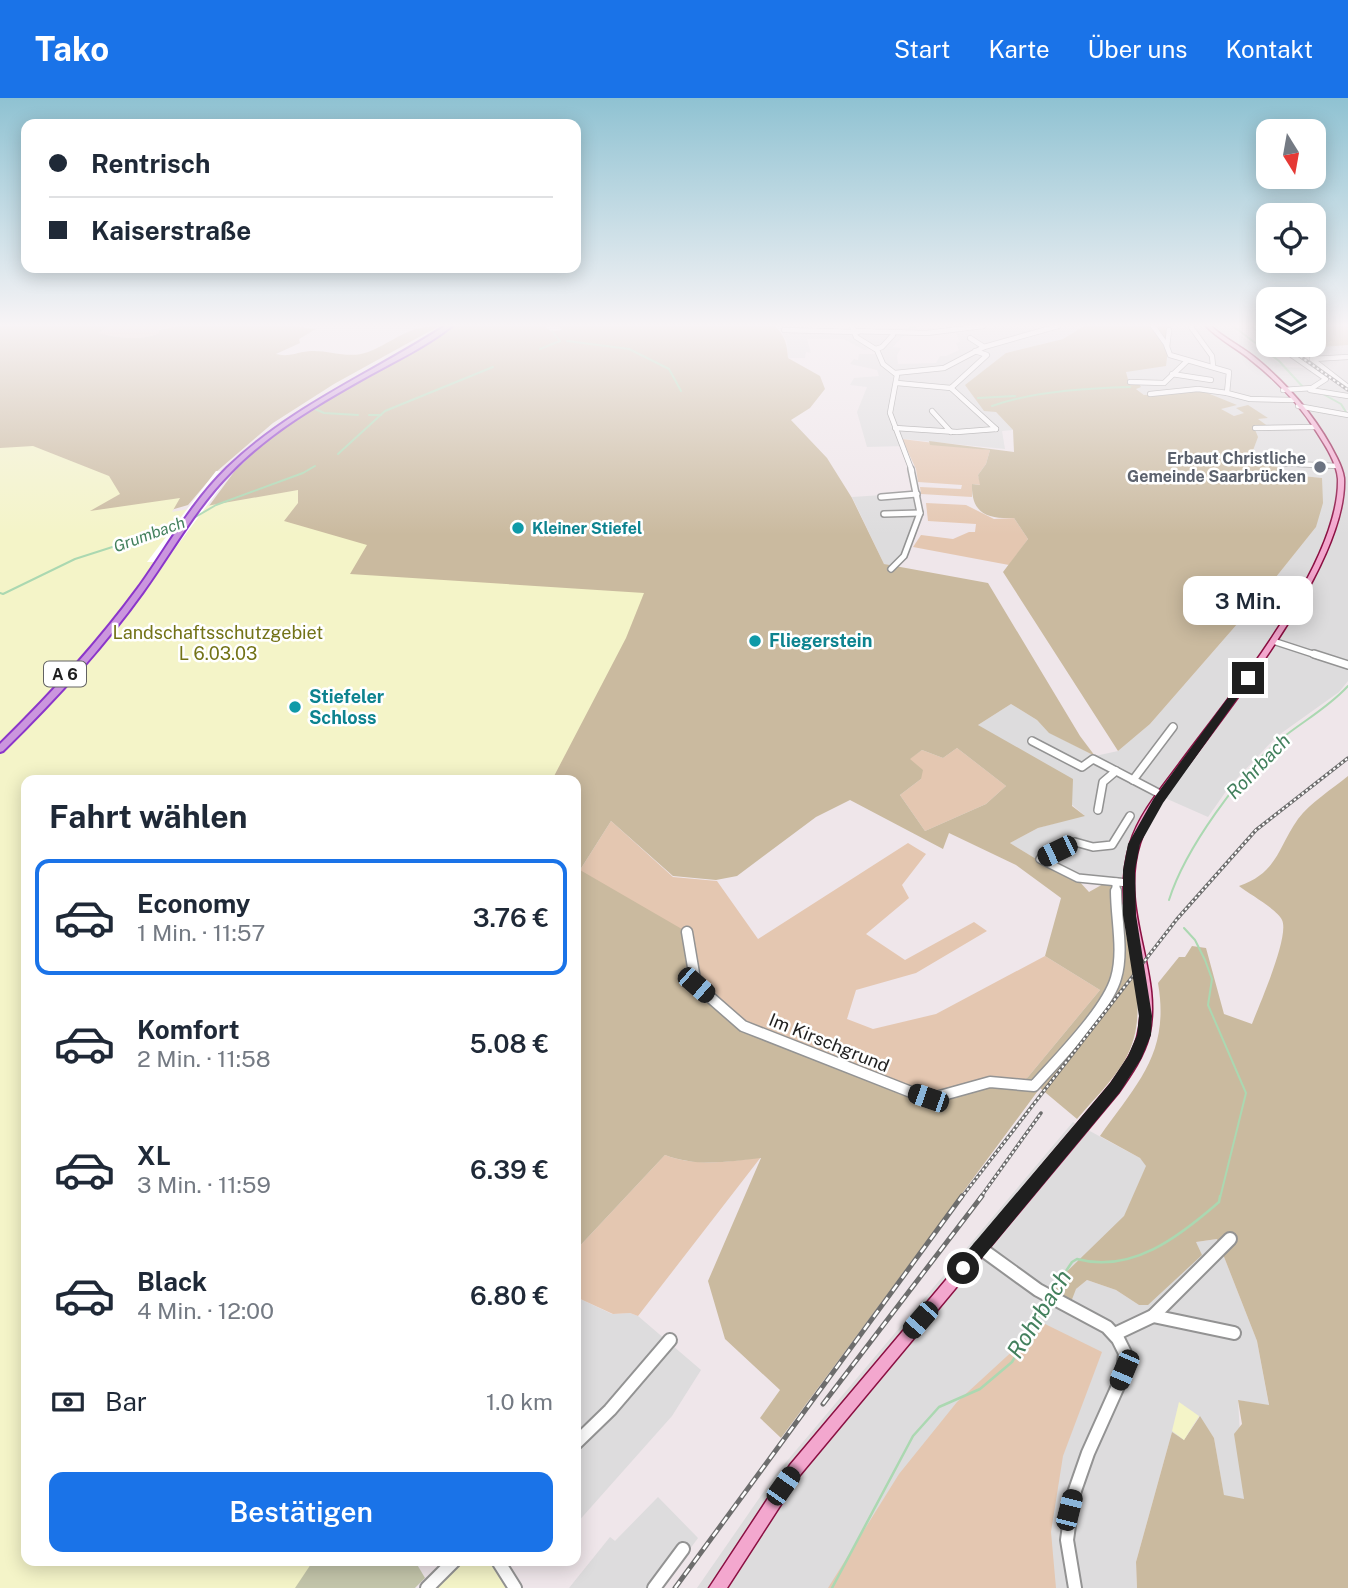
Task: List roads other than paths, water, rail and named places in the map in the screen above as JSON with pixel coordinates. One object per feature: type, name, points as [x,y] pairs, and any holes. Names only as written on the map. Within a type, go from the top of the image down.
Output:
[{"type":"highway","name":"A 6","points":[[0,750],[77,670],[224,472],[259,437],[319,396]]},
{"type":"highway","name":"A 6","points":[[224,472],[265,437],[328,396]]},
{"type":"highway","name":"A 6","points":[[0,740],[76,660],[157,562]]},
{"type":"main road","points":[[717,1588],[794,1470],[1128,1070],[1144,1035],[1145,1002],[1130,920],[1128,883],[1136,839],[1162,795],[1307,590],[1339,516],[1341,481],[1338,466],[1315,426],[1288,396]]},
{"type":"street","points":[[891,569],[904,556],[920,513],[911,468],[890,413],[893,396]]},
{"type":"street","points":[[895,428],[951,432],[996,429],[974,407],[961,402],[956,396]]},
{"type":"street","points":[[1237,396],[1295,403],[1348,415]]},
{"type":"street","points":[[932,411],[951,432]]},
{"type":"street","points":[[1255,428],[1315,426]]},
{"type":"street","points":[[1298,453],[1306,463]]},
{"type":"street","points":[[1273,463],[1338,466]]},
{"type":"street","points":[[881,496],[918,494]]},
{"type":"street","points":[[884,514],[920,513]]},
{"type":"street","points":[[1273,641],[1348,665]]},
{"type":"street","points":[[1133,780],[1173,727]]},
{"type":"street","points":[[1032,741],[1082,767],[1093,759],[1162,795]]},
{"type":"street","points":[[1098,810],[1103,782],[1116,771]]},
{"type":"street","points":[[1128,883],[1078,878],[1040,859],[1075,842],[1093,847],[1112,845],[1130,816]]},
{"type":"street","name":"Im Kirschgrund","points":[[687,932],[696,985],[743,1026],[911,1092],[939,1099],[989,1082],[1034,1086],[1069,1044],[1116,981],[1116,882]]},
{"type":"street","points":[[1115,1334],[1153,1316],[1230,1239]]},
{"type":"street","points":[[980,1248],[1038,1290],[1115,1334],[1123,1348],[1125,1364],[1083,1466],[1069,1510],[1067,1546],[1075,1588]]},
{"type":"street","points":[[1153,1316],[1234,1333]]},
{"type":"street","points":[[581,1438],[627,1391],[670,1340]]},
{"type":"street","points":[[654,1588],[684,1549]]},
{"type":"street","points":[[427,1588],[449,1566]]},
{"type":"street","points":[[501,1566],[515,1588]]},
{"type":"waterway","name":"Grumbach","points":[[381,415],[423,396]]},
{"type":"waterway","points":[[978,398],[1015,396]]},
{"type":"waterway","points":[[992,406],[1034,396]]},
{"type":"waterway","name":"Rohrbach","points":[[1326,396],[1341,404],[1346,412]]},
{"type":"waterway","points":[[313,408],[324,413],[358,415]]},
{"type":"waterway","name":"Grumbach","points":[[369,415],[381,415]]},
{"type":"waterway","name":"Grumbach","points":[[338,454],[381,415]]},
{"type":"waterway","name":"Grumbach","points":[[192,519],[216,505],[303,473],[315,466]]},
{"type":"waterway","name":"Grumbach","points":[[0,593],[3,594],[75,559],[181,525]]},
{"type":"waterway","name":"Rohrbach","points":[[1169,900],[1187,858],[1248,771],[1281,739],[1324,708],[1348,686]]},
{"type":"waterway","name":"Rohrbach","points":[[1184,928],[1195,940],[1205,960],[1212,979],[1208,1005],[1246,1093],[1220,1198]]},
{"type":"waterway","name":"Rohrbach","points":[[1052,1292],[1072,1262],[1077,1259],[1097,1262],[1136,1257],[1188,1227],[1219,1202],[1220,1196]]},
{"type":"waterway","name":"Rohrbach","points":[[832,1588],[913,1436],[939,1407],[980,1389],[1012,1362],[1048,1300]]},
{"type":"railway","points":[[961,1198],[1177,919],[1256,830],[1348,758]]},
{"type":"railway","points":[[980,1198],[1041,1113]]},
{"type":"railway","points":[[675,1588],[962,1196]]},
{"type":"railway","points":[[823,1404],[982,1196]]},
{"type":"place","name":"Erbaut Christliche Gemeinde Saarbrücken","points":[[1320,467]]},
{"type":"place","name":"Kleiner Stiefel","points":[[518,528]]},
{"type":"place","name":"Fliegerstein","points":[[755,641]]},
{"type":"place","name":"Stiefeler Schloss","points":[[295,707]]},
{"type":"park label","name":"Landschaftsschutzgebiet L 6.03.03","points":[[218,643]]}]
